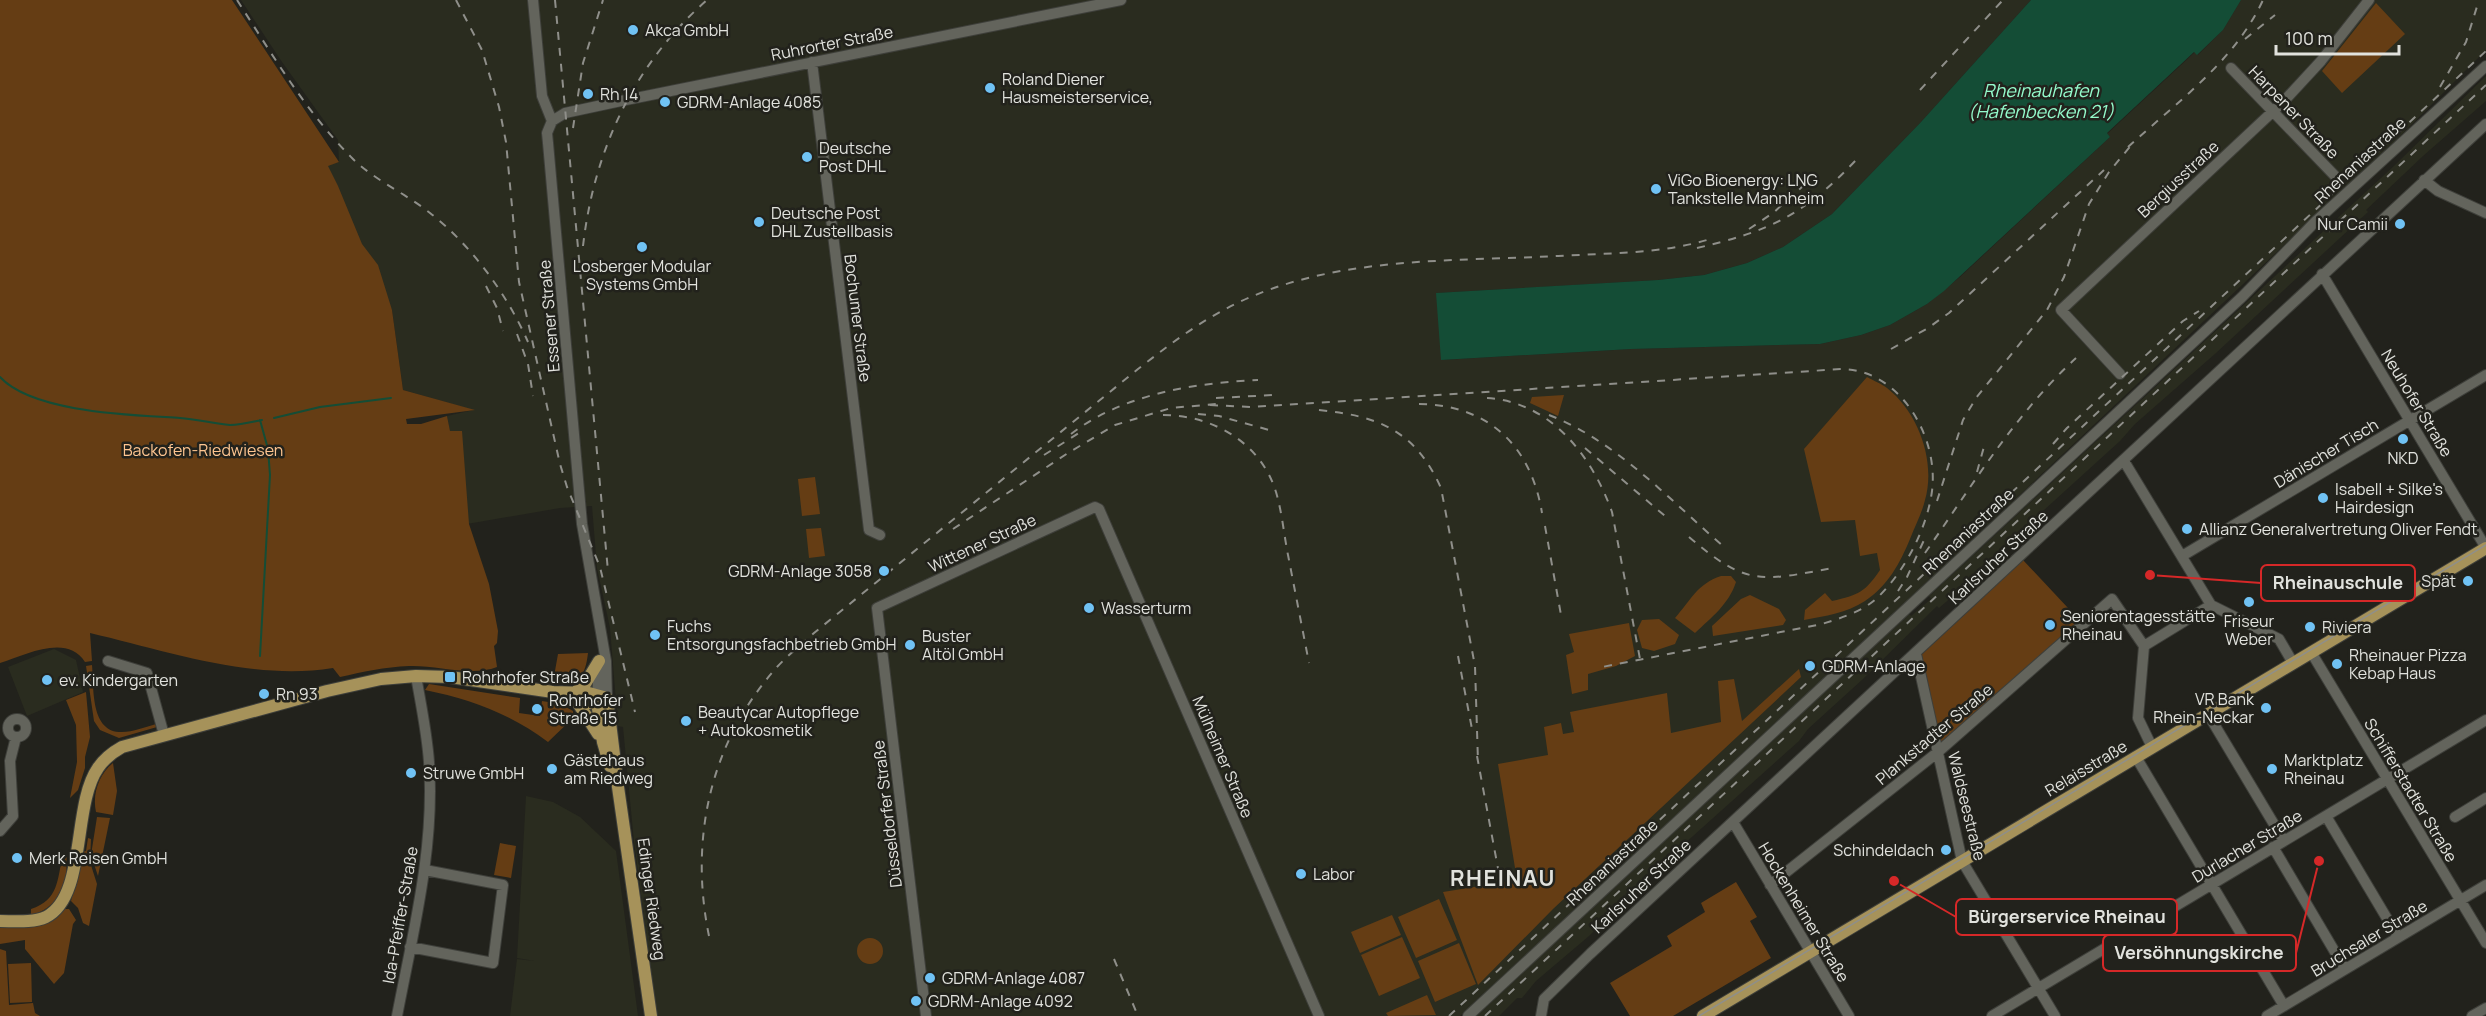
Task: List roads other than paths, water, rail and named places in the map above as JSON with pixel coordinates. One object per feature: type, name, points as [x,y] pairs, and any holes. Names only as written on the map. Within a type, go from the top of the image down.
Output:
[{"type":"main road","name":"Relaisstraße","points":[[1703,1016],[1717,1012],[1810,952],[2208,714],[2242,700],[2293,663],[2486,548]]},
{"type":"main road","points":[[576,696],[599,661]]},
{"type":"main road","points":[[0,921],[28,921],[45,918],[56,910],[70,886],[83,812],[97,768],[113,752],[122,747],[355,684],[416,676],[450,677],[600,698]]},
{"type":"main road","points":[[576,696],[603,742]]},
{"type":"main road","name":"Edinger Riedweg","points":[[600,698],[603,742],[618,787]]},
{"type":"main road","name":"Edinger Riedweg","points":[[600,698],[618,787],[651,1016]]},
{"type":"street","name":"Essener Straße","points":[[533,0],[542,96],[552,121],[547,133],[582,524],[606,661],[600,698]]},
{"type":"street","name":"Ruhrorter Straße","points":[[552,121],[570,112],[1121,0]]},
{"type":"street","name":"Bergiusstraße","points":[[2120,374],[2061,310],[2272,111],[2321,61],[2369,0]]},
{"type":"street","name":"Bochumer Straße","points":[[812,62],[868,530],[880,535]]},
{"type":"street","name":"Rhenaniastraße","points":[[1468,1016],[2234,305],[2347,193],[2486,66]]},
{"type":"street","name":"Harpener Straße","points":[[2231,68],[2336,177]]},
{"type":"street","name":"Karlsruher Straße","points":[[1541,1016],[1544,999],[2486,124]]},
{"type":"street","points":[[2424,180],[2438,191],[2486,213]]},
{"type":"street","name":"Neuhofer Straße","points":[[2322,274],[2486,548]]},
{"type":"street","name":"Dänischer Tisch","points":[[2182,556],[2486,375]]},
{"type":"street","points":[[2124,461],[2211,606],[2279,639],[2293,663]]},
{"type":"street","name":"Wittener Straße","points":[[877,608],[1091,508],[1099,509]]},
{"type":"street","name":"Mülheimer Straße","points":[[1099,509],[1318,1016]]},
{"type":"street","name":"Plankstadter Straße","points":[[1770,885],[1938,752],[2112,599],[2144,646]]},
{"type":"street","points":[[2152,747],[2138,718],[2144,646],[2211,606]]},
{"type":"street","name":"Düsseldorfer Straße","points":[[877,608],[926,1016]]},
{"type":"street","name":"Essener Straße","points":[[600,698],[601,631]]},
{"type":"street","name":"Schifferstadter Straße","points":[[2311,652],[2486,943]]},
{"type":"street","name":"Waldseestraße","points":[[1917,654],[1962,861],[2055,1016]]},
{"type":"street","points":[[108,661],[147,674],[164,735]]},
{"type":"street","name":"Ida-Pfeiffer-Straße","points":[[397,1016],[425,870],[430,808],[429,763],[416,676]]},
{"type":"street","points":[[2208,714],[2284,841]]},
{"type":"street","name":"Durlacher Straße","points":[[1992,1016],[2486,720]]},
{"type":"street","points":[[0,831],[13,816],[10,761],[16,736]]},
{"type":"street","points":[[2136,757],[2284,1006]]},
{"type":"street","points":[[2455,816],[2486,798]]},
{"type":"street","points":[[2326,816],[2398,937]]},
{"type":"street","name":"Hockenheimer Straße","points":[[1733,822],[1849,1016]]},
{"type":"street","points":[[2273,848],[2346,969]]},
{"type":"street","points":[[410,947],[494,963],[503,885],[425,870]]},
{"type":"street","name":"Bruchsaler Straße","points":[[2267,1016],[2486,885]]},
{"type":"street","points":[[2472,1016],[2486,1008]]},
{"type":"water","name":"Rheinauhafen (Hafenbecken 21)","points":[[2031,0],[2241,0],[2223,30],[2197,55],[2194,52],[2107,133],[2110,137],[1944,291],[1927,304],[1890,325],[1861,335],[1820,344],[1631,349],[1441,360],[1436,293],[1658,280],[1704,275],[1747,263],[1783,247],[1832,214],[1921,122]]},
{"type":"waterway","points":[[0,377],[15,389],[36,398],[85,410],[230,425],[262,420]]},
{"type":"waterway","points":[[274,418],[320,407],[391,398]]},
{"type":"waterway","points":[[260,420],[268,449],[270,475],[260,656]]},
{"type":"tram line","points":[[1699,1016],[2486,545]]},
{"type":"railway","points":[[237,0],[290,82],[335,140],[361,166],[420,206],[460,240],[499,289],[528,342]]},
{"type":"railway","points":[[456,0],[482,50],[499,107],[506,142],[519,282],[560,464],[567,487],[600,567],[635,712]]},
{"type":"railway","points":[[555,0],[608,571]]},
{"type":"railway","points":[[573,128],[583,63],[603,0]]},
{"type":"railway","points":[[583,246],[588,210],[597,176],[622,111],[658,52],[707,0]]},
{"type":"railway","points":[[1920,90],[2003,0]]},
{"type":"railway","points":[[2128,147],[2221,62],[2237,43],[2263,0]]},
{"type":"railway","points":[[2440,87],[2466,42],[2479,0]]},
{"type":"railway","points":[[2245,39],[2275,15]]},
{"type":"railway","points":[[1449,1016],[2486,51]]},
{"type":"railway","points":[[1485,1016],[2486,85]]},
{"type":"railway","points":[[1937,501],[1963,420],[1976,398],[2047,310],[2064,277],[2089,204],[2109,172],[2133,143]]},
{"type":"railway","points":[[1697,248],[1745,235],[1784,218],[1819,195],[1856,160]]},
{"type":"railway","points":[[1891,349],[1949,313],[2104,170]]},
{"type":"railway","points":[[1749,229],[1773,213],[1803,186]]},
{"type":"railway","points":[[709,936],[703,900],[702,864],[704,828],[710,793],[735,727],[754,696],[777,667],[814,633],[1178,339],[1220,312],[1259,293],[1300,280],[1342,271],[1428,261],[1633,252],[1689,245],[1707,240]]},
{"type":"railway","points":[[486,286],[497,308],[503,331]]},
{"type":"railway","points":[[2053,444],[2067,428],[2183,321],[2199,311]]},
{"type":"railway","points":[[517,334],[528,364],[533,396]]},
{"type":"railway","points":[[1925,553],[2014,427],[2033,403],[2076,358]]},
{"type":"railway","points":[[1210,405],[1252,407],[1842,369],[1863,372],[1882,381],[1898,394],[1922,429],[1933,470],[1932,491],[1925,520],[1913,550],[1896,576],[1876,599],[1857,611],[1822,624],[1597,668]]},
{"type":"railway","points":[[1071,434],[1091,420],[1113,409],[1160,393],[1209,384],[1258,380]]},
{"type":"railway","points":[[1216,398],[1273,395]]},
{"type":"railway","points":[[1487,398],[1510,402],[1531,410],[1549,421],[1581,452],[1593,471],[1612,512],[1640,659]]},
{"type":"railway","points":[[953,529],[1068,453],[1115,425],[1171,408],[1216,404]]},
{"type":"railway","points":[[1419,404],[1444,406],[1466,412],[1486,421],[1503,434],[1517,449],[1528,468],[1542,513]]},
{"type":"railway","points":[[1319,410],[1377,422],[1407,439],[1431,468],[1441,488],[1475,666],[1478,762]]},
{"type":"railway","points":[[1198,414],[1219,416],[1269,430]]},
{"type":"railway","points":[[1163,415],[1200,420],[1233,435],[1259,459],[1269,475],[1280,507],[1309,663]]},
{"type":"railway","points":[[1549,415],[1574,426],[1620,456],[1663,491],[1724,547]]},
{"type":"railway","points":[[1044,455],[1079,433]]},
{"type":"railway","points":[[1977,472],[1985,443]]},
{"type":"railway","points":[[1585,448],[1665,516]]},
{"type":"railway","points":[[1545,526],[1561,615]]},
{"type":"railway","points":[[1689,537],[1726,565],[1756,576],[1788,576],[1833,568]]},
{"type":"railway","points":[[1898,591],[1925,538]]},
{"type":"railway","points":[[1458,656],[1472,729]]},
{"type":"railway","points":[[1477,756],[1500,879]]},
{"type":"railway","points":[[1114,959],[1138,1016]]},
{"type":"place","name":"Akca GmbH","points":[[633,30]]},
{"type":"place","name":"Roland Diener Hausmeisterservice,","points":[[990,88]]},
{"type":"place","name":"Rh 14","points":[[588,94]]},
{"type":"place","name":"GDRM-Anlage 4085","points":[[665,102]]},
{"type":"place","name":"Deutsche Post DHL","points":[[807,157]]},
{"type":"place","name":"ViGo Bioenergy: LNG Tankstelle Mannheim","points":[[1656,189]]},
{"type":"place","name":"Deutsche Post DHL Zustellbasis","points":[[759,222]]},
{"type":"place","name":"Nur Camii","points":[[2400,224]]},
{"type":"place","name":"Losberger Modular Systems GmbH","points":[[642,247]]},
{"type":"place","name":"NKD","points":[[2403,439]]},
{"type":"place","name":"Isabell + Silke's Hairdesign","points":[[2323,498]]},
{"type":"place","name":"Allianz Generalvertretung Oliver Fendt","points":[[2187,529]]},
{"type":"place","name":"GDRM-Anlage 3058","points":[[884,571]]},
{"type":"place","name":"Rheinauschule","points":[[2150,575]]},
{"type":"place","name":"Spät","points":[[2468,581]]},
{"type":"place","name":"Friseur Weber","points":[[2249,602]]},
{"type":"place","name":"Wasserturm","points":[[1089,608]]},
{"type":"place","name":"Seniorentagesstätte Rheinau","points":[[2050,625]]},
{"type":"place","name":"Riviera","points":[[2310,627]]},
{"type":"place","name":"Fuchs Entsorgungsfachbetrieb GmbH","points":[[655,635]]},
{"type":"place","name":"Buster Altöl GmbH","points":[[910,645]]},
{"type":"place","name":"Rheinauer Pizza Kebap Haus","points":[[2337,664]]},
{"type":"place","name":"GDRM-Anlage","points":[[1810,666]]},
{"type":"place","name":"Rohrhofer Straße","points":[[450,677]]},
{"type":"place","name":"ev. Kindergarten","points":[[47,680]]},
{"type":"place","name":"Rn 93","points":[[264,694]]},
{"type":"place","name":"VR Bank Rhein-Neckar","points":[[2266,708]]},
{"type":"place","name":"Rohrhofer Straße 15","points":[[537,709]]},
{"type":"place","name":"Beautycar Autopflege + Autokosmetik","points":[[686,721]]},
{"type":"place","name":"Gästehaus am Riedweg","points":[[552,769]]},
{"type":"place","name":"Marktplatz Rheinau","points":[[2272,769]]},
{"type":"place","name":"Struwe GmbH","points":[[411,773]]},
{"type":"place","name":"Schindeldach","points":[[1946,850]]},
{"type":"place","name":"Merk Reisen GmbH","points":[[17,858]]},
{"type":"place","name":"Versöhnungskirche","points":[[2319,861]]},
{"type":"place","name":"Labor","points":[[1301,874]]},
{"type":"place","name":"Bürgerservice Rheinau","points":[[1894,881]]},
{"type":"place","name":"GDRM-Anlage 4087","points":[[930,978]]},
{"type":"place","name":"GDRM-Anlage 4092","points":[[916,1001]]},
{"type":"district","name":"RHEINAU","points":[[1503,878]]},
{"type":"park label","name":"Backofen-Riedwiesen","points":[[203,450]]}]
